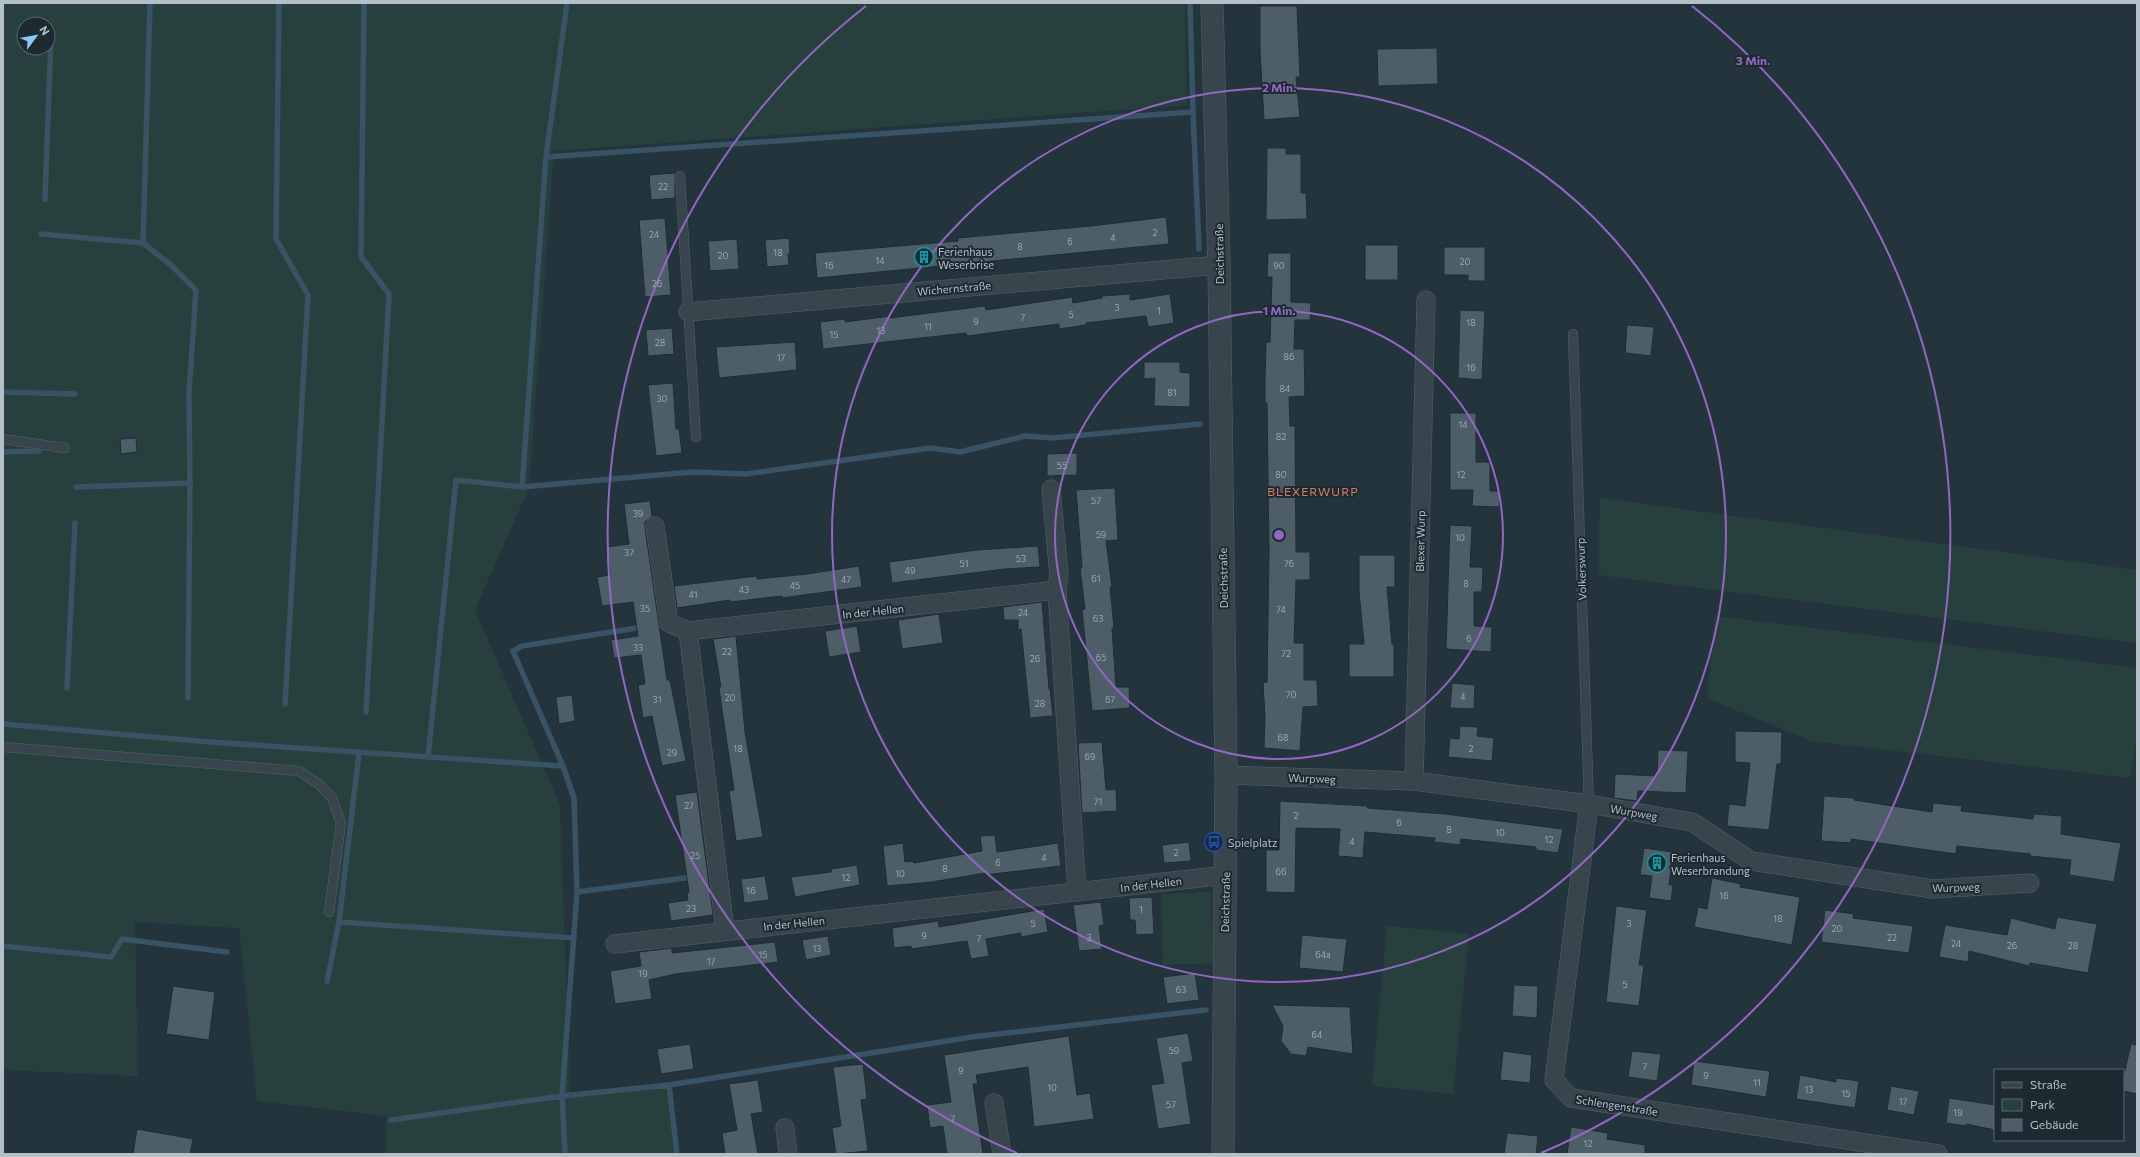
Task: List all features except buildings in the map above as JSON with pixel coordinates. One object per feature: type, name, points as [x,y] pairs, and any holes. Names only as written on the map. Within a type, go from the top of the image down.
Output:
[{"type":"street","name":"Deichstraße","points":[[1212,3],[1219,265],[1226,775],[1223,1154]]},
{"type":"street","name":"Wichernstraße","points":[[688,312],[1219,265]]},
{"type":"street","name":"Blexer Wurp","points":[[1414,781],[1426,300]]},
{"type":"street","points":[[1051,489],[1059,575],[1057,590],[1076,892]]},
{"type":"street","name":"In der Hellen","points":[[654,526],[669,623],[688,631],[1057,590]]},
{"type":"street","points":[[688,631],[726,930]]},
{"type":"street","name":"Wurpweg","points":[[1226,775],[1414,781],[1589,804],[1692,822],[1751,861],[1933,889],[2030,883]]},
{"type":"street","name":"Schlengenstraße","points":[[1589,804],[1554,1080],[1571,1098],[1938,1154]]},
{"type":"street","name":"In der Hellen","points":[[614,944],[726,930],[1226,875]]},
{"type":"street","points":[[994,1103],[1002,1154]]},
{"type":"street","points":[[785,1128],[788,1154]]},
{"type":"lane","points":[[680,176],[696,437]]},
{"type":"lane","name":"Volkerswurp","points":[[1573,334],[1589,804]]},
{"type":"lane","points":[[3,440],[65,448]]},
{"type":"lane","points":[[3,747],[299,771],[320,785],[332,798],[341,823],[329,912]]},
{"type":"green space","points":[[3,3],[1185,3],[1187,105],[554,151],[529,488],[475,610],[560,805],[570,1093],[669,1085],[677,1154],[386,1154],[386,1116],[257,1101],[239,928],[135,922],[138,1076],[3,1070]]},
{"type":"green space","points":[[1600,498],[2137,570],[2137,643],[1598,575]]},
{"type":"green space","points":[[1715,616],[2137,668],[2137,738],[2130,778],[1811,741],[1707,698]]},
{"type":"green space","points":[[1211,892],[1214,963],[1163,965],[1161,894]]},
{"type":"green space","points":[[1387,926],[1469,934],[1453,1094],[1372,1086]]},
{"type":"waterway","points":[[76,487],[190,483],[189,393],[196,290],[171,265],[143,243],[150,3]]},
{"type":"waterway","points":[[279,3],[276,239],[308,295],[285,704]]},
{"type":"waterway","points":[[364,3],[361,257],[389,294],[366,712]]},
{"type":"waterway","points":[[522,487],[546,157],[567,3]]},
{"type":"waterway","points":[[546,157],[1193,112],[1190,3]]},
{"type":"waterway","points":[[45,199],[50,56]]},
{"type":"waterway","points":[[1193,112],[1199,249]]},
{"type":"waterway","points":[[41,234],[143,243]]},
{"type":"waterway","points":[[3,392],[75,394]]},
{"type":"waterway","points":[[428,757],[456,480],[522,487],[692,472],[746,474],[930,448],[960,452],[1025,436],[1053,438],[1200,424]]},
{"type":"waterway","points":[[3,452],[39,451]]},
{"type":"waterway","points":[[188,698],[190,483]]},
{"type":"waterway","points":[[67,688],[75,523]]},
{"type":"waterway","points":[[565,1154],[562,1096],[577,892],[574,798],[563,766],[513,651],[522,646],[643,627]]},
{"type":"waterway","points":[[3,724],[210,742],[563,766]]},
{"type":"waterway","points":[[327,982],[339,922],[359,753]]},
{"type":"waterway","points":[[577,892],[693,877]]},
{"type":"waterway","points":[[339,922],[574,938]]},
{"type":"waterway","points":[[3,946],[111,957],[122,939],[227,952]]},
{"type":"waterway","points":[[391,1120],[562,1096],[669,1085],[972,1037],[1206,1010]]},
{"type":"waterway","points":[[669,1085],[677,1154]]},
{"type":"place","name":"Ferienhaus Weserbrise","points":[[924,257]]},
{"type":"place","name":"Spielplatz","points":[[1214,842]]},
{"type":"place","name":"Ferienhaus Weserbrandung","points":[[1657,863]]},
{"type":"district","name":"BLEXERWURP","points":[[1313,491]]}]
